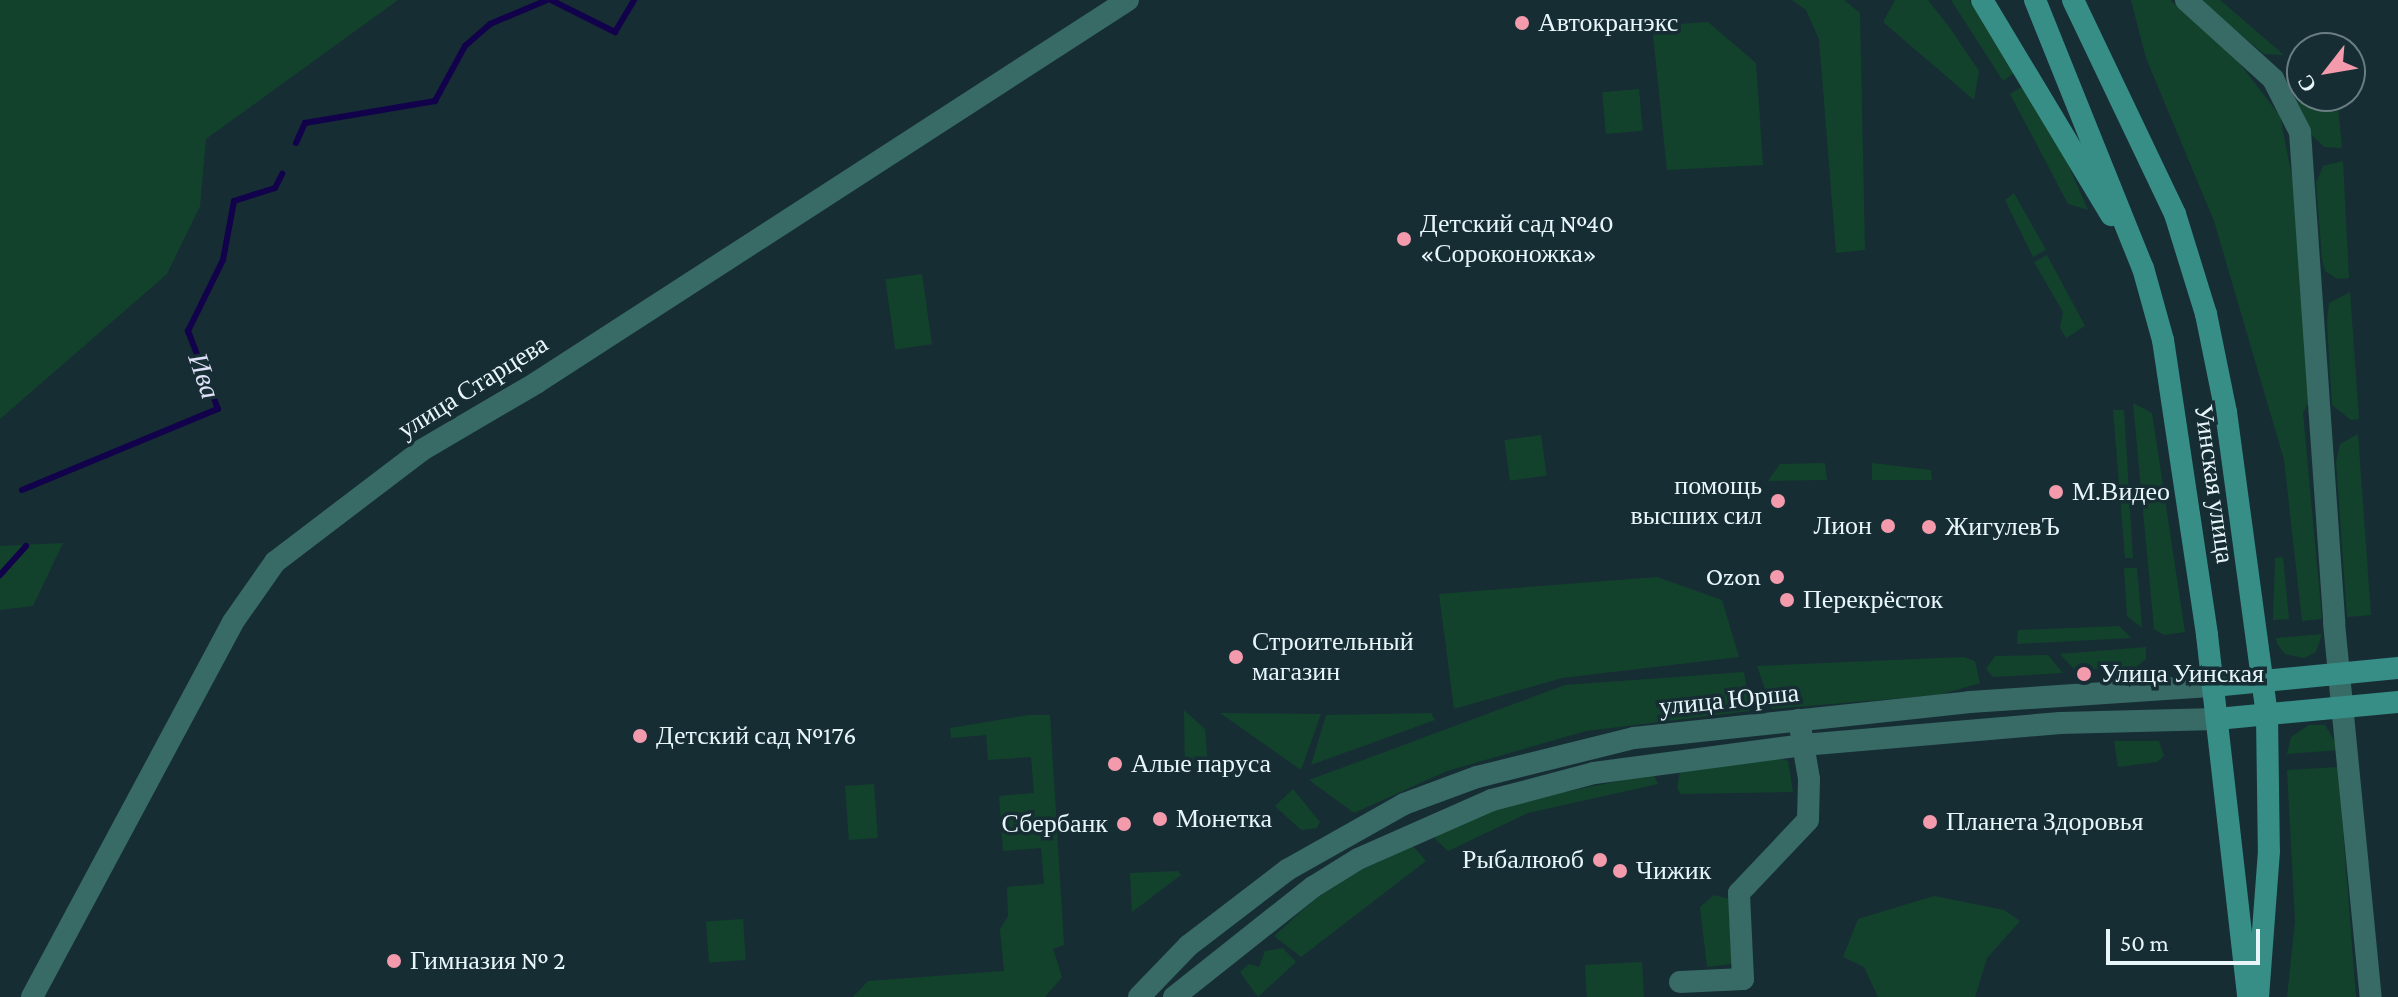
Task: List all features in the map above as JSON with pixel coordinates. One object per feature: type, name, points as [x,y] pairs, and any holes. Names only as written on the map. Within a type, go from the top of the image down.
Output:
[{"type":"main road","points":[[1982,0],[2143,268]]},
{"type":"main road","name":"Уинская улица","points":[[2035,0],[2143,268],[2180,427],[2248,997]]},
{"type":"main road","name":"Уинская улица","points":[[2073,0],[2175,214],[2206,314],[2226,412],[2267,716],[2269,851],[2258,997]]},
{"type":"main road","points":[[2088,0],[2121,98]]},
{"type":"main road","name":"улица Юрша","points":[[2213,686],[2398,668]]},
{"type":"main road","name":"улица Юрша","points":[[2217,719],[2398,702]]},
{"type":"street","name":"улица Старцева","points":[[32,997],[233,622],[275,562],[422,450],[536,383],[1128,0]]},
{"type":"street","points":[[2186,0],[2273,79],[2300,132],[2340,672],[2371,997]]},
{"type":"street","name":"улица Юрша","points":[[1139,997],[1188,946],[1287,870],[1404,804],[1500,770],[1634,738],[1970,702],[2213,686]]},
{"type":"street","name":"улица Юрша","points":[[1174,997],[1313,887],[1419,829],[1492,800],[1594,773],[1803,745],[2060,723],[2217,719]]},
{"type":"street","points":[[1680,982],[1743,979],[1739,893],[1808,820],[1799,720]]},
{"type":"green space","points":[[0,0],[398,0],[206,139],[200,206],[167,274],[0,419]]},
{"type":"green space","points":[[1792,0],[1844,0],[1860,13],[1865,250],[1836,253],[1819,39],[1806,10]]},
{"type":"green space","points":[[1895,0],[1928,0],[1979,71],[1974,100],[1883,22]]},
{"type":"green space","points":[[1951,0],[1969,0],[2016,72],[2003,81]]},
{"type":"green space","points":[[2131,0],[2170,0],[2230,51],[2280,116],[2296,197],[2309,402],[2303,413],[2322,619],[2302,621],[2284,460],[2214,221],[2146,58]]},
{"type":"green space","points":[[2199,0],[2220,0],[2284,55],[2264,54]]},
{"type":"green space","points":[[1708,22],[1756,63],[1763,165],[1667,170],[1652,26]]},
{"type":"green space","points":[[2023,86],[2066,160],[2088,210],[2068,204],[2010,94]]},
{"type":"green space","points":[[1639,89],[1643,131],[1606,134],[1602,92]]},
{"type":"green space","points":[[2301,112],[2339,112],[2342,148],[2324,147],[2309,132]]},
{"type":"green space","points":[[2343,161],[2349,278],[2337,279],[2325,271],[2322,259],[2316,183],[2323,166]]},
{"type":"green space","points":[[2014,193],[2046,250],[2033,257],[2005,200]]},
{"type":"green space","points":[[2047,255],[2085,326],[2066,338],[2060,328],[2063,312],[2034,262]]},
{"type":"green space","points":[[922,274],[932,344],[895,349],[885,279]]},
{"type":"green space","points":[[2350,292],[2359,419],[2351,420],[2332,405],[2327,322],[2329,303]]},
{"type":"green space","points":[[2133,403],[2152,413],[2185,632],[2164,635],[2154,629]]},
{"type":"green space","points":[[2113,410],[2124,410],[2133,558],[2125,558]]},
{"type":"green space","points":[[2358,434],[2371,615],[2347,617],[2336,461],[2340,444]]},
{"type":"green space","points":[[1541,435],[1547,476],[1510,481],[1504,440]]},
{"type":"green space","points":[[1825,463],[1827,480],[1768,481],[1780,464]]},
{"type":"green space","points":[[1872,463],[1931,470],[1932,480],[1872,480]]},
{"type":"green space","points":[[63,543],[33,606],[0,610],[0,546]]},
{"type":"green space","points":[[2283,557],[2289,619],[2273,620],[2275,558]]},
{"type":"green space","points":[[2124,568],[2137,568],[2142,628],[2127,616]]},
{"type":"green space","points":[[1657,577],[1722,600],[1739,657],[1562,678],[1454,709],[1439,594]]},
{"type":"green space","points":[[2119,626],[2131,638],[2017,644],[2018,630]]},
{"type":"green space","points":[[2322,634],[2316,652],[2304,658],[2285,654],[2276,638]]},
{"type":"green space","points":[[2146,647],[2146,659],[2136,667],[2075,670],[2060,654]]},
{"type":"green space","points":[[2048,655],[2063,673],[1993,677],[1986,669],[1995,656]]},
{"type":"green space","points":[[1963,657],[1975,661],[1980,683],[1939,695],[1772,709],[1757,666]]},
{"type":"green space","points":[[1744,672],[1750,711],[1586,731],[1447,771],[1354,813],[1309,780],[1565,685]]},
{"type":"green space","points":[[1184,710],[1205,729],[1208,768],[1185,769]]},
{"type":"green space","points":[[1220,713],[1321,714],[1301,770]]},
{"type":"green space","points":[[1431,713],[1435,720],[1311,765],[1326,715]]},
{"type":"green space","points":[[1028,715],[1050,715],[1064,945],[1053,949],[1062,977],[1045,997],[853,997],[868,981],[1004,971],[1000,929],[1008,916],[1007,887],[1044,884],[1041,848],[1003,851],[999,796],[1034,793],[1031,757],[988,760],[986,735],[951,738],[950,728]]},
{"type":"green space","points":[[2309,725],[2325,725],[2340,750],[2287,754],[2291,737]]},
{"type":"green space","points":[[2114,741],[2159,741],[2164,756],[2157,762],[2118,767]]},
{"type":"green space","points":[[1779,758],[1788,761],[1793,792],[1681,794],[1677,788],[1680,770]]},
{"type":"green space","points":[[2338,767],[2356,997],[2287,997],[2295,921],[2287,770]]},
{"type":"green space","points":[[1653,774],[1658,784],[1528,813],[1448,851],[1435,839],[1436,833],[1510,803]]},
{"type":"green space","points":[[874,784],[878,838],[849,840],[845,786]]},
{"type":"green space","points":[[1293,789],[1320,822],[1317,828],[1301,830],[1275,806]]},
{"type":"green space","points":[[1413,846],[1426,861],[1301,957],[1274,936],[1314,900],[1356,872]]},
{"type":"green space","points":[[1178,871],[1181,875],[1132,912],[1130,873]]},
{"type":"green space","points":[[1714,895],[1729,899],[1733,964],[1707,967],[1700,907]]},
{"type":"green space","points":[[1934,896],[2004,910],[2020,921],[1987,958],[1975,997],[1878,997],[1864,967],[1843,957],[1858,919]]},
{"type":"green space","points":[[743,919],[746,960],[709,962],[706,922]]},
{"type":"green space","points":[[1283,948],[1296,962],[1258,997],[1240,972],[1249,964],[1259,967],[1265,951]]},
{"type":"green space","points":[[1642,962],[1644,997],[1587,997],[1585,965]]},
{"type":"waterway","name":"Ива","points":[[296,143],[305,123],[435,101],[465,46],[490,24],[547,0]]},
{"type":"waterway","name":"Ива","points":[[551,0],[615,32],[634,0]]},
{"type":"waterway","name":"Ива","points":[[22,490],[218,409],[188,331],[223,260],[234,201],[275,188],[282,174]]},
{"type":"waterway","name":"Ива","points":[[0,575],[26,546]]},
{"type":"place","name":"Автокранэкс","points":[[1522,23]]},
{"type":"place","name":"Детский сад №40 «Сороконожка»","points":[[1404,239]]},
{"type":"place","name":"М.Видео","points":[[2056,492]]},
{"type":"place","name":"помощь высших сил","points":[[1778,501]]},
{"type":"place","name":"Лион","points":[[1888,526]]},
{"type":"place","name":"ЖигулевЪ","points":[[1929,527]]},
{"type":"place","name":"Ozon","points":[[1777,577]]},
{"type":"place","name":"Перекрёсток","points":[[1787,600]]},
{"type":"place","name":"Строительный магазин","points":[[1236,657]]},
{"type":"place","name":"Улица Уинская","points":[[2084,674]]},
{"type":"place","name":"Детский сад №176","points":[[640,736]]},
{"type":"place","name":"Алые паруса","points":[[1115,764]]},
{"type":"place","name":"Монетка","points":[[1160,819]]},
{"type":"place","name":"Планета Здоровья","points":[[1930,822]]},
{"type":"place","name":"Сбербанк","points":[[1124,824]]},
{"type":"place","name":"Рыбалююб","points":[[1600,860]]},
{"type":"place","name":"Чижик","points":[[1620,871]]},
{"type":"place","name":"Гимназия № 2","points":[[394,961]]}]
